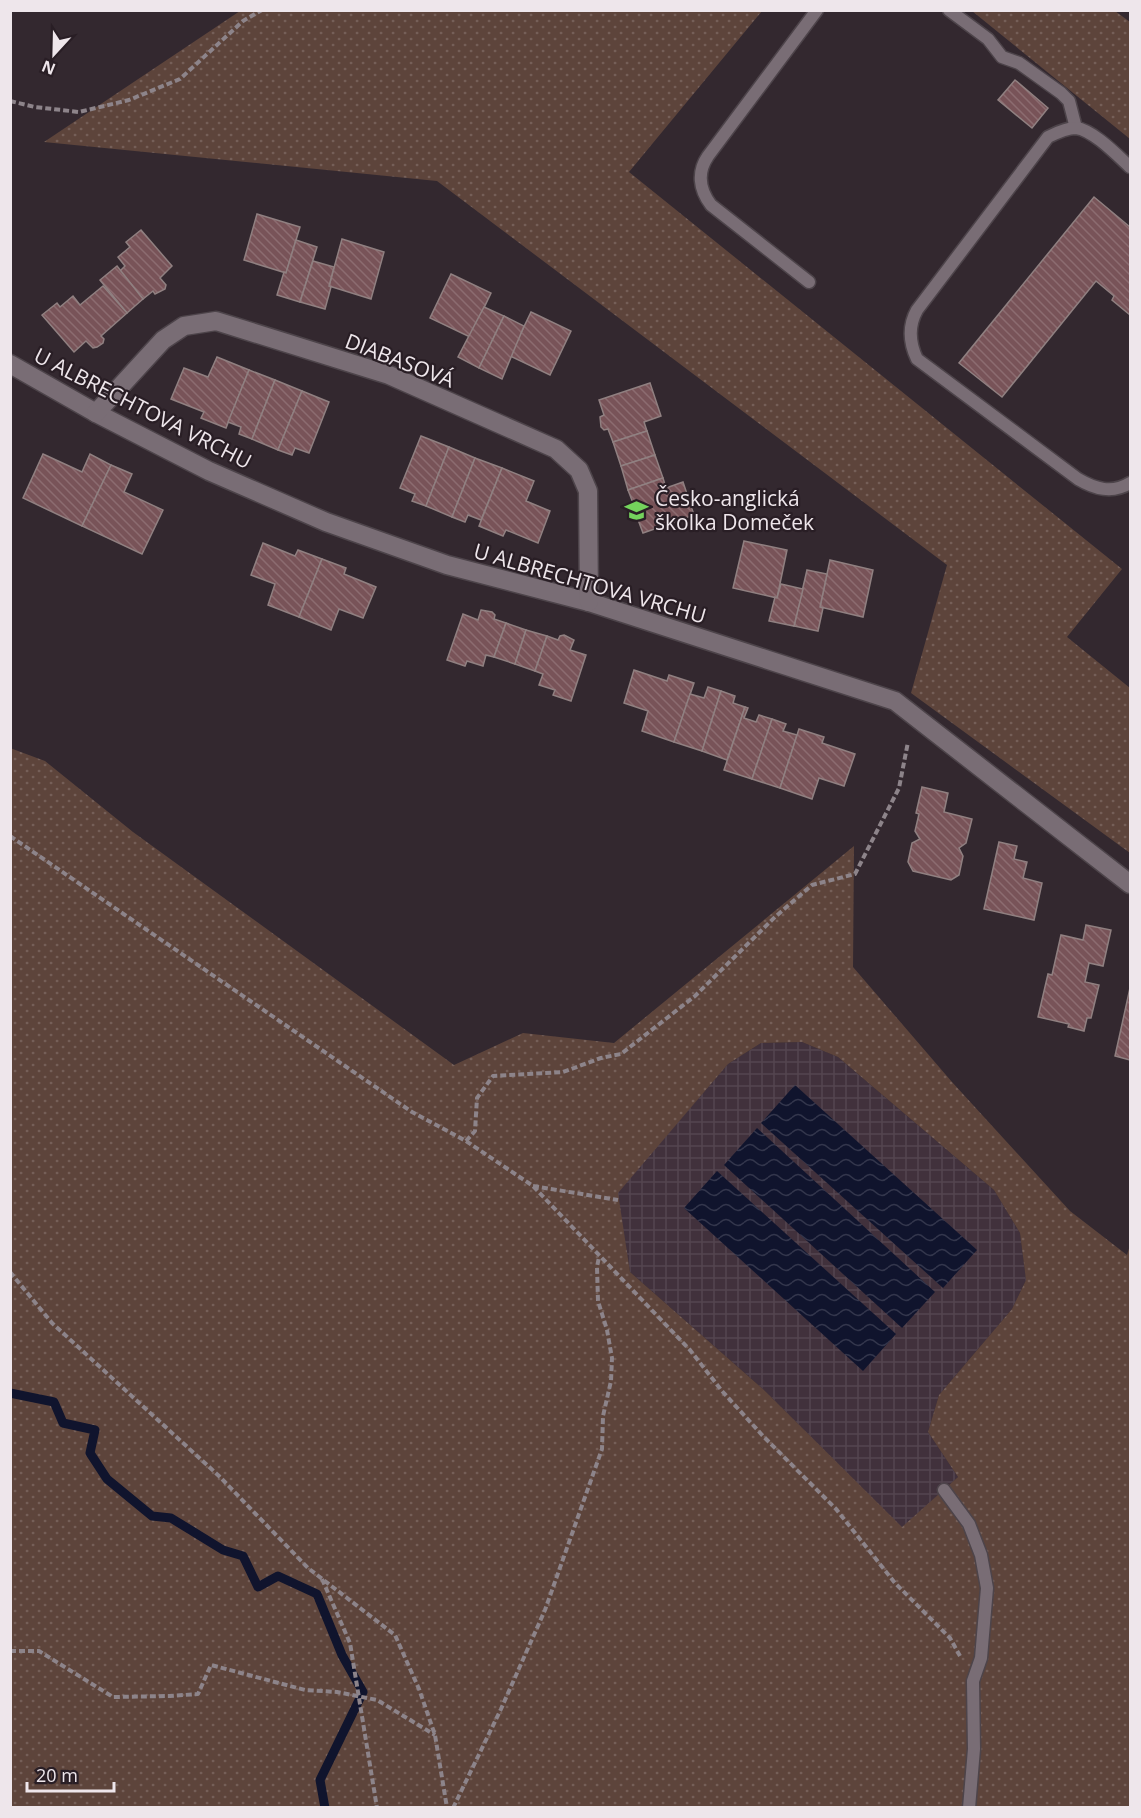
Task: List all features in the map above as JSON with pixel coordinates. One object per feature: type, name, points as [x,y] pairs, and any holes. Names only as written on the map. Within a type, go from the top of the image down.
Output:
[{"type":"street","name":"DIABASOVÁ","points":[[96,413],[163,340],[184,326],[216,321],[389,375],[556,449],[579,470],[588,491],[589,602]]},
{"type":"street","name":"U ALBRECHTOVA VRCHU","points":[[10,364],[96,413],[209,471],[327,522],[447,565],[589,602],[895,701],[1131,884]]},
{"type":"lane","points":[[809,282],[711,205],[702,194],[700,178],[702,165],[708,156],[817,10]]},
{"type":"lane","points":[[949,10],[988,39],[1002,57],[1019,63],[1061,93],[1069,101],[1076,128]]},
{"type":"lane","points":[[1131,167],[1092,135],[1076,128],[1060,131],[1048,137],[916,310],[910,323],[912,348],[917,359],[1078,479],[1092,488],[1109,490],[1123,488],[1131,483]]},
{"type":"lane","points":[[944,1490],[969,1524],[981,1555],[987,1588],[981,1658],[973,1681],[974,1749],[969,1808]]},
{"type":"path","points":[[10,101],[35,107],[79,112],[129,100],[180,79],[243,21],[262,10]]},
{"type":"path","points":[[466,1141],[474,1131],[477,1098],[493,1076],[563,1072],[621,1054],[695,996],[812,885],[855,874],[899,789],[914,716]]},
{"type":"path","points":[[10,836],[412,1112],[466,1141],[532,1186],[690,1350],[722,1391],[763,1436],[836,1509],[895,1583],[950,1638],[973,1681]]},
{"type":"path","points":[[532,1186],[618,1200]]},
{"type":"path","points":[[453,1808],[501,1709],[544,1610],[602,1449],[603,1416],[611,1381],[612,1358],[607,1330],[598,1301],[599,1257]]},
{"type":"path","points":[[10,1272],[52,1323],[219,1476],[308,1568],[395,1635],[419,1689],[435,1735],[447,1808]]},
{"type":"path","points":[[322,1579],[350,1644],[377,1808]]},
{"type":"path","points":[[10,1651],[39,1651],[113,1697],[198,1694],[211,1665],[305,1690],[377,1700],[435,1735]]},
{"type":"shaded area","points":[[240,11],[762,11],[629,172],[1122,569],[1067,637],[1130,688],[1130,853],[911,693],[947,565],[437,181],[44,142]]},
{"type":"shaded area","points":[[972,11],[1115,11],[1130,22],[1130,139]]},
{"type":"shaded area","points":[[10,748],[45,761],[133,832],[454,1065],[523,1033],[614,1043],[854,846],[853,967],[952,1082],[1070,1211],[1127,1255],[1130,1245],[1130,1807],[11,1807]],"holes":[[[802,1042],[838,1057],[994,1190],[1020,1233],[1026,1280],[1012,1309],[939,1395],[928,1432],[958,1477],[902,1527],[765,1391],[630,1272],[618,1193],[728,1064],[761,1043]]]},
{"type":"shaded area","points":[[802,1042],[838,1057],[994,1190],[1020,1233],[1026,1280],[1012,1309],[939,1395],[928,1432],[958,1477],[902,1528],[765,1391],[630,1272],[617,1193],[728,1064],[761,1043]]},
{"type":"water","points":[[795,1085],[977,1250],[943,1288],[761,1123]]},
{"type":"water","points":[[757,1128],[935,1292],[902,1328],[724,1165]]},
{"type":"water","points":[[717,1171],[896,1334],[863,1371],[684,1208]]},
{"type":"building","points":[[1015,80],[1048,108],[1032,128],[998,100]]},
{"type":"building","points":[[1094,197],[1130,227],[1130,315],[1112,300],[1114,296],[1096,281],[1002,397],[959,363]]},
{"type":"building","points":[[257,214],[300,227],[286,273],[244,260]]},
{"type":"building","points":[[141,230],[172,266],[160,278],[166,285],[165,289],[155,294],[153,291],[143,299],[120,271],[125,266],[118,257],[130,247],[126,242]]},
{"type":"building","points":[[342,239],[384,252],[371,299],[329,286]]},
{"type":"building","points":[[296,240],[317,247],[300,302],[277,295]]},
{"type":"building","points":[[313,261],[334,267],[325,309],[300,302]]},
{"type":"building","points":[[117,266],[143,299],[127,313],[100,280]]},
{"type":"building","points":[[451,274],[491,293],[470,337],[430,318]]},
{"type":"building","points":[[103,286],[127,313],[101,336],[104,339],[103,343],[93,348],[86,341],[74,352],[42,315],[57,303],[60,307],[73,296],[80,305]]},
{"type":"building","points":[[484,307],[504,316],[479,368],[458,357]]},
{"type":"building","points":[[531,312],[571,331],[550,375],[510,356]]},
{"type":"building","points":[[504,316],[524,326],[502,379],[479,368]]},
{"type":"building","points":[[217,357],[249,370],[226,428],[201,418],[204,412],[171,399],[184,368],[208,377]]},
{"type":"building","points":[[249,370],[275,380],[252,439],[239,434],[241,427],[228,422]]},
{"type":"building","points":[[275,380],[302,391],[278,450],[252,439]]},
{"type":"building","points":[[650,383],[661,416],[644,422],[647,431],[613,442],[608,429],[604,430],[601,427],[600,417],[604,415],[599,400]]},
{"type":"building","points":[[302,391],[329,402],[309,453],[295,448],[292,455],[278,450]]},
{"type":"building","points":[[647,431],[655,455],[621,466],[613,442]]},
{"type":"building","points":[[421,436],[449,447],[426,506],[412,501],[415,494],[400,488]]},
{"type":"building","points":[[449,447],[475,458],[452,517],[426,506]]},
{"type":"building","points":[[43,454],[82,472],[90,454],[111,465],[82,526],[23,498]]},
{"type":"building","points":[[655,455],[663,478],[628,490],[621,466]]},
{"type":"building","points":[[475,458],[502,468],[481,520],[468,515],[465,522],[452,517]]},
{"type":"building","points":[[111,465],[132,474],[124,492],[163,510],[142,554],[82,526]]},
{"type":"building","points":[[502,468],[534,481],[526,501],[550,511],[538,543],[506,530],[503,536],[479,526]]},
{"type":"building","points":[[663,478],[666,488],[683,482],[694,515],[643,533],[637,517],[633,518],[628,509],[633,503],[628,490]]},
{"type":"building","points":[[744,541],[787,550],[777,598],[733,588]]},
{"type":"building","points":[[263,543],[295,556],[298,550],[322,559],[299,617],[268,605],[275,584],[251,575]]},
{"type":"building","points":[[322,559],[346,568],[344,574],[376,587],[363,618],[339,609],[331,630],[299,617]]},
{"type":"building","points":[[830,560],[873,570],[863,617],[820,607]]},
{"type":"building","points":[[807,570],[827,574],[818,631],[794,626]]},
{"type":"building","points":[[781,584],[803,589],[794,626],[769,621]]},
{"type":"building","points":[[481,610],[492,612],[495,615],[494,619],[506,623],[494,657],[486,655],[483,666],[467,661],[465,666],[447,660],[463,614],[478,620]]},
{"type":"building","points":[[506,623],[526,630],[515,664],[494,657]]},
{"type":"building","points":[[526,630],[547,636],[535,671],[515,664]]},
{"type":"building","points":[[564,635],[574,640],[570,650],[586,655],[571,701],[553,695],[555,690],[539,685],[543,674],[535,671],[547,636],[558,640]]},
{"type":"building","points":[[634,670],[667,681],[669,675],[694,683],[674,742],[642,731],[648,711],[624,703]]},
{"type":"building","points":[[708,687],[721,691],[702,751],[674,742],[690,694],[704,698]]},
{"type":"building","points":[[721,691],[735,696],[733,703],[745,707],[727,760],[702,751]]},
{"type":"building","points":[[745,707],[748,708],[744,718],[756,722],[759,715],[772,719],[752,779],[724,770]]},
{"type":"building","points":[[772,719],[786,724],[783,731],[797,735],[780,788],[752,779]]},
{"type":"building","points":[[799,729],[824,737],[822,743],[855,754],[844,786],[819,778],[812,799],[780,788]]},
{"type":"building","points":[[922,787],[948,793],[944,812],[972,819],[966,843],[959,848],[963,856],[959,875],[951,880],[913,871],[908,862],[912,843],[920,839],[915,831],[919,814],[916,813]]},
{"type":"building","points":[[999,842],[1017,846],[1014,859],[1027,862],[1023,878],[1042,883],[1034,920],[984,909]]},
{"type":"building","points":[[1086,925],[1111,930],[1103,966],[1089,963],[1085,982],[1099,985],[1091,1018],[1087,1018],[1084,1031],[1068,1027],[1069,1024],[1038,1017],[1048,974],[1052,975],[1061,935],[1083,940]]},
{"type":"building","points":[[1130,988],[1130,1060],[1115,1056]]},
{"type":"waterway","points":[[10,1393],[54,1402],[63,1423],[95,1430],[90,1453],[107,1479],[152,1516],[171,1518],[223,1550],[243,1556],[258,1587],[278,1576],[317,1594],[342,1655],[363,1692],[320,1780],[325,1808]]},
{"type":"place","name":"Česko-anglická školka Domeček","points":[[637,510]]}]
